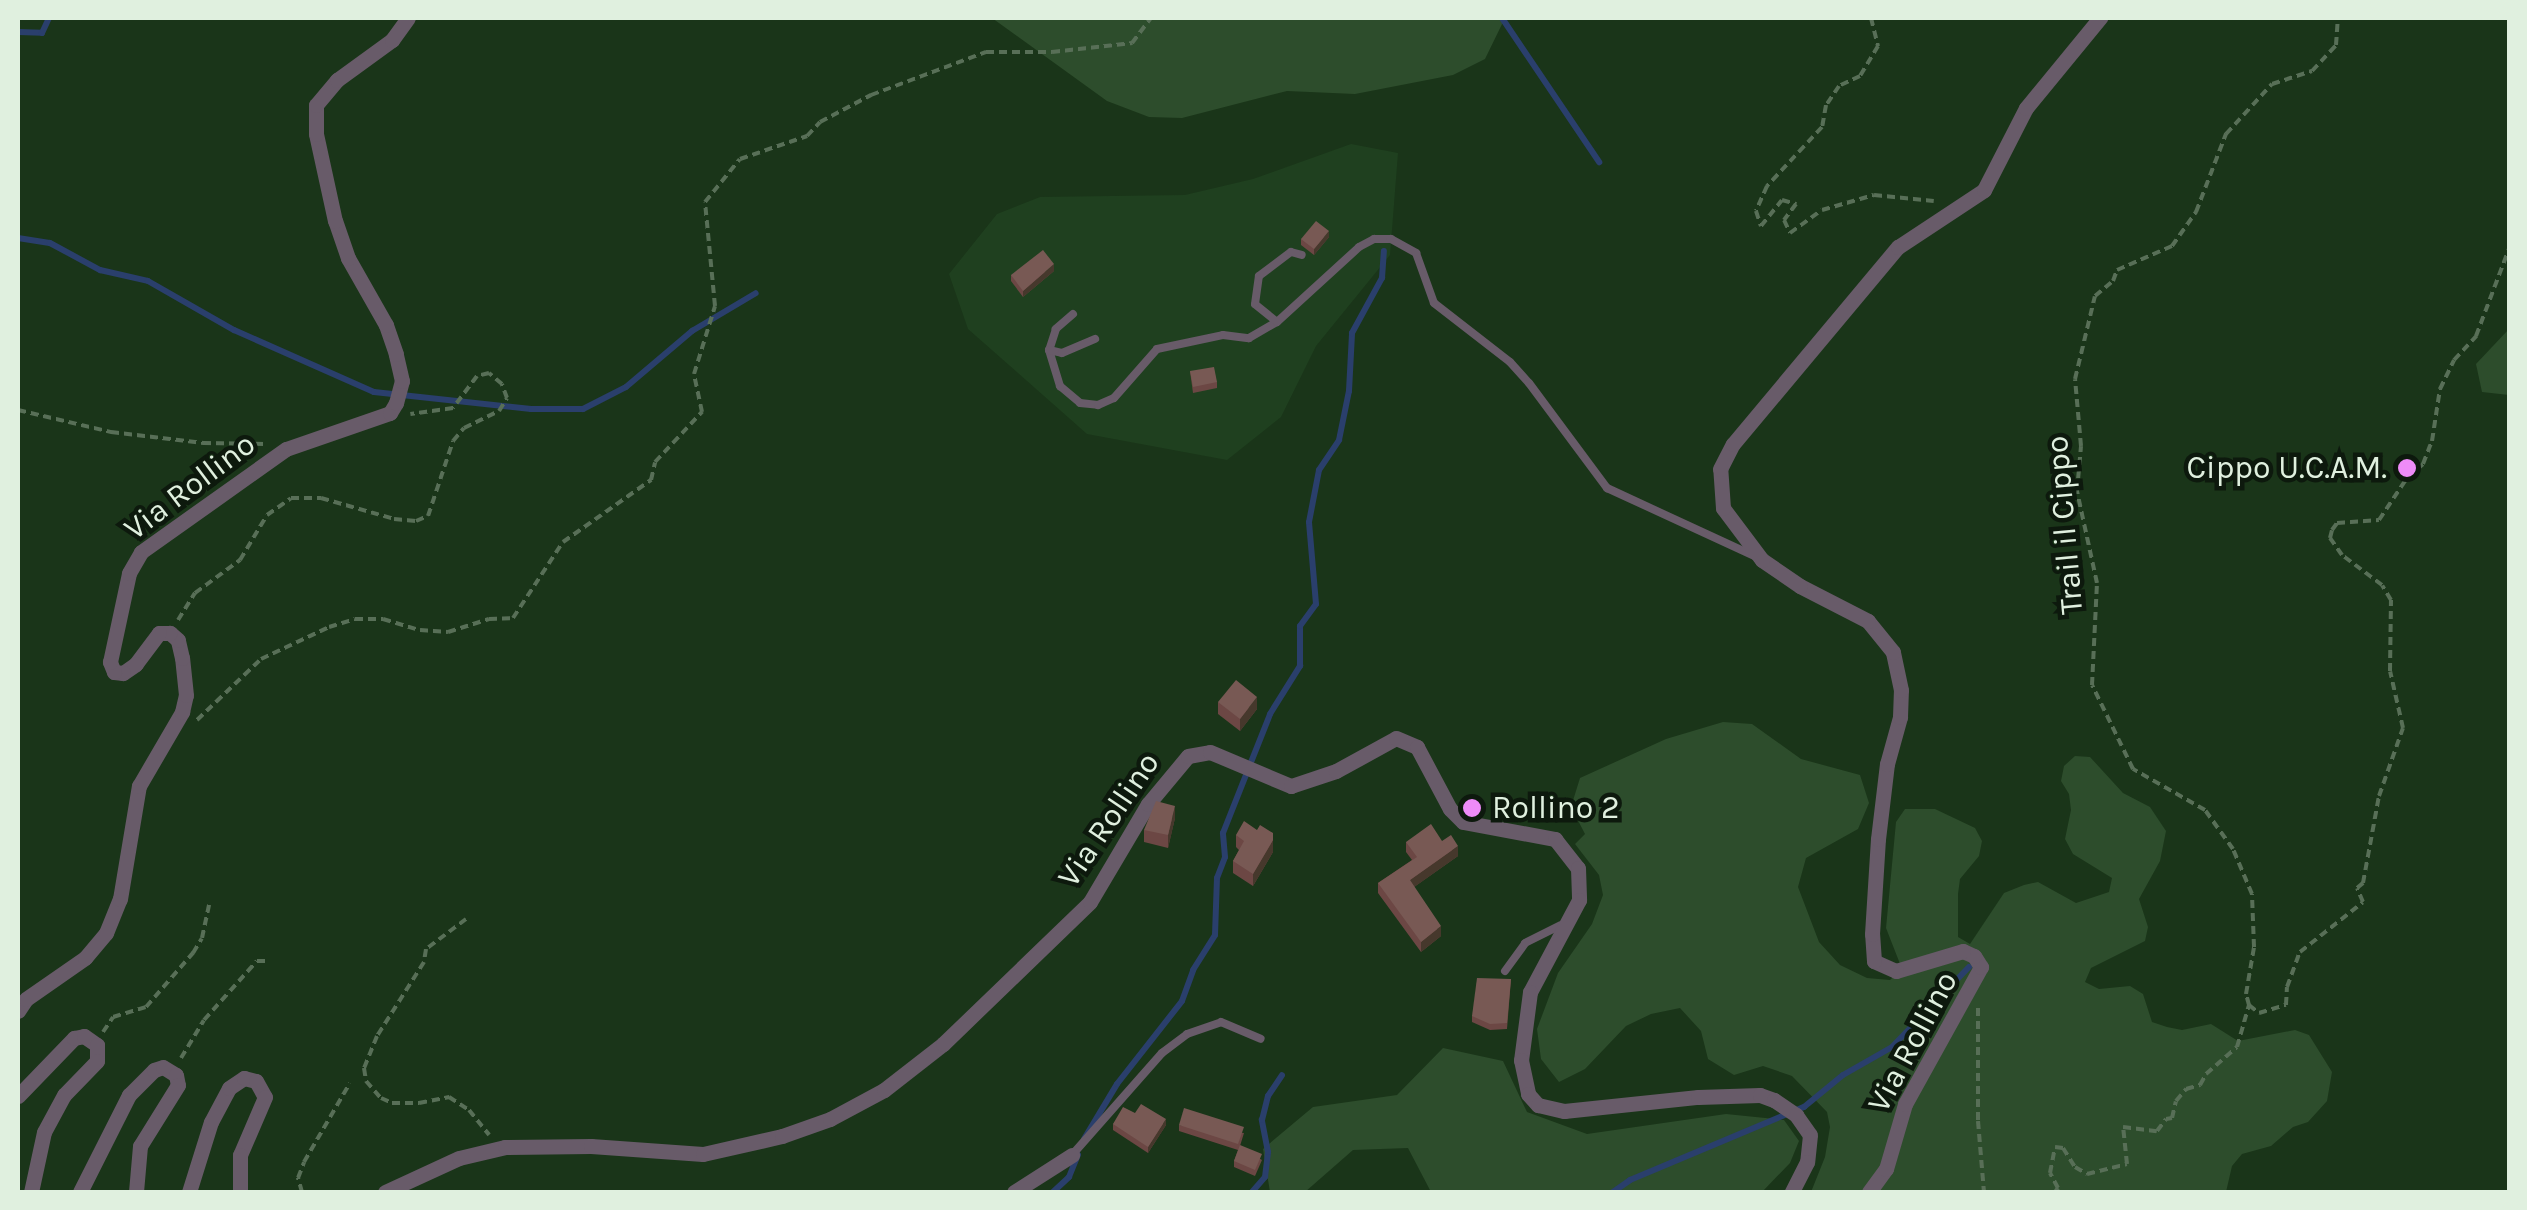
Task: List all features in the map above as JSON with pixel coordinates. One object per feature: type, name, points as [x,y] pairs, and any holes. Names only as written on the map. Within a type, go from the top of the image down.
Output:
[{"type":"street","points":[[390,414],[402,381],[396,354],[386,325],[348,258],[335,221],[316,134],[316,105],[338,80],[392,40],[408,18]]},
{"type":"street","name":"Via Rollino","points":[[1869,1192],[1886,1169],[1905,1104],[1980,976],[1979,962],[1963,951],[1896,971],[1883,969],[1874,961],[1878,839],[1888,764],[1900,718],[1898,668],[1878,629],[1762,560],[1724,508],[1718,482],[1724,457],[1884,263],[1922,230],[1984,190],[2026,108],[2100,18]]},
{"type":"street","name":"Via Rollino","points":[[170,633],[159,633],[136,664],[123,673],[114,672],[112,645],[129,573],[141,552],[303,440],[390,414]]},
{"type":"street","points":[[18,1010],[85,958],[106,934],[120,898],[139,786],[174,731],[186,696],[178,640],[170,633]]},
{"type":"street","name":"Via Rollino","points":[[385,1192],[459,1158],[505,1147],[704,1154],[782,1136],[856,1106],[943,1044],[1090,902],[1148,804],[1176,766],[1199,752],[1234,759],[1291,786],[1336,772],[1387,740],[1412,742],[1450,809],[1463,822],[1484,830],[1541,835],[1564,846],[1581,880],[1582,891],[1570,919],[1534,976],[1530,992],[1521,1060],[1528,1094],[1538,1105],[1564,1112],[1659,1099],[1760,1095],[1774,1100],[1796,1115],[1810,1136],[1808,1162],[1792,1192]]},
{"type":"street","points":[[18,1096],[74,1038],[84,1036],[97,1045],[97,1061],[59,1101],[44,1132],[30,1192]]},
{"type":"street","points":[[80,1192],[130,1095],[154,1070],[173,1070],[176,1090],[154,1118],[140,1146],[136,1192]]},
{"type":"street","points":[[189,1192],[211,1122],[229,1088],[244,1078],[256,1081],[265,1098],[240,1155],[240,1192]]},
{"type":"street","points":[[1014,1192],[1072,1155]]},
{"type":"lane","name":"Via Rollino","points":[[1049,350],[1060,386],[1080,403],[1098,406],[1114,398],[1157,350],[1223,335],[1248,338],[1277,322],[1359,247],[1374,239],[1391,239],[1416,253],[1434,302],[1510,362],[1529,383],[1607,488],[1762,560]]},
{"type":"lane","points":[[1277,322],[1256,304],[1260,276],[1271,262],[1291,252],[1302,254]]},
{"type":"lane","points":[[1073,314],[1056,329],[1049,350],[1062,352],[1094,339]]},
{"type":"lane","points":[[1505,971],[1525,943],[1570,919]]},
{"type":"lane","points":[[1072,1155],[1162,1053],[1187,1034],[1221,1022],[1261,1039]]},
{"type":"path","points":[[190,728],[261,659],[329,627],[355,620],[383,619],[420,630],[448,632],[489,619],[512,618],[563,542],[651,480],[656,462],[702,412],[694,374],[714,306],[705,202],[740,158],[807,136],[820,122],[871,96],[986,52],[1052,52],[1132,43],[1150,18]]},
{"type":"path","points":[[1871,18],[1878,46],[1860,76],[1839,86],[1826,105],[1822,127],[1767,186],[1756,212],[1760,226],[1782,200],[1796,204],[1784,220],[1790,233],[1822,210],[1874,195],[1934,199],[1937,208],[1922,230]]},
{"type":"path","name":"Trail il Cippo","points":[[2056,1192],[2058,1188],[2050,1173],[2056,1147],[2062,1148],[2075,1167],[2087,1174],[2127,1164],[2123,1127],[2157,1132],[2166,1118],[2172,1118],[2176,1101],[2186,1089],[2200,1085],[2206,1074],[2236,1046],[2250,1005],[2246,994],[2252,972],[2252,894],[2233,849],[2205,810],[2134,769],[2107,722],[2092,685],[2097,583],[2078,491],[2081,446],[2075,379],[2095,296],[2113,281],[2116,270],[2172,246],[2196,212],[2226,134],[2272,84],[2312,70],[2336,45],[2338,18]]},
{"type":"path","points":[[2250,1005],[2259,1013],[2286,1005],[2287,987],[2300,952],[2322,938],[2341,915],[2362,902],[2357,888],[2363,883],[2362,872],[2374,844],[2379,796],[2403,728],[2390,671],[2391,600],[2382,585],[2342,555],[2330,538],[2332,530],[2337,523],[2380,520],[2407,478],[2423,464],[2432,441],[2440,389],[2454,360],[2476,336],[2510,246]]},
{"type":"path","points":[[170,633],[195,593],[240,560],[267,515],[291,498],[321,498],[394,519],[416,521],[428,516],[453,441],[464,428],[499,411],[507,398],[502,384],[489,373],[470,383],[453,408],[390,414]]},
{"type":"path","points":[[18,410],[112,432],[203,443],[266,444]]},
{"type":"path","points":[[97,1045],[114,1018],[146,1007],[193,953],[202,938],[209,905]]},
{"type":"path","points":[[466,919],[426,949],[424,962],[377,1036],[364,1068],[366,1082],[392,1103],[449,1097],[460,1101],[505,1147]]},
{"type":"path","points":[[173,1070],[204,1020],[257,961],[268,961]]},
{"type":"path","points":[[1980,976],[1978,1121],[1984,1192]]},
{"type":"path","points":[[302,1192],[298,1178],[304,1162],[350,1083]]},
{"type":"shaded area","points":[[992,18],[1505,18],[1485,59],[1453,75],[1355,94],[1287,91],[1182,118],[1149,117],[1107,101]]},
{"type":"shaded area","points":[[1351,144],[1398,153],[1390,255],[1316,346],[1281,417],[1227,460],[1087,434],[968,329],[949,274],[997,214],[1040,197],[1185,195],[1253,179]]},
{"type":"shaded area","points":[[2509,329],[2509,395],[2482,392],[2476,364]]},
{"type":"shaded area","points":[[1723,722],[1752,724],[1801,759],[1860,775],[1869,803],[1858,829],[1806,858],[1798,887],[1819,942],[1840,965],[1867,978],[1890,980],[1902,969],[1886,928],[1896,822],[1905,809],[1935,809],[1975,828],[1982,841],[1979,856],[1960,879],[1958,894],[1958,937],[1970,944],[2004,893],[2024,885],[2038,882],[2076,903],[2109,892],[2112,878],[2073,854],[2065,839],[2071,810],[2069,794],[2061,781],[2064,766],[2075,756],[2090,757],[2123,793],[2150,807],[2166,831],[2160,861],[2139,899],[2148,927],[2145,941],[2091,968],[2085,982],[2099,989],[2130,986],[2143,994],[2152,1022],[2167,1027],[2182,1030],[2211,1024],[2238,1041],[2295,1030],[2309,1035],[2332,1072],[2327,1101],[2308,1122],[2293,1127],[2271,1146],[2242,1154],[2232,1166],[2226,1192],[1811,1192],[1825,1157],[1830,1127],[1827,1112],[1792,1076],[1763,1066],[1734,1075],[1708,1059],[1701,1031],[1680,1008],[1651,1014],[1626,1026],[1585,1069],[1559,1082],[1541,1059],[1537,1029],[1558,973],[1592,924],[1603,895],[1599,875],[1575,844],[1585,834],[1571,807],[1580,778],[1666,739]]},
{"type":"shaded area","points":[[1443,1048],[1503,1061],[1527,1112],[1587,1134],[1726,1114],[1784,1120],[1799,1141],[1790,1163],[1762,1192],[1431,1192],[1408,1148],[1353,1150],[1305,1192],[1270,1192],[1263,1149],[1313,1107],[1397,1095]]},
{"type":"building","points":[[1316,221],[1329,231],[1314,249],[1301,239]]},
{"type":"building","points":[[1043,250],[1054,264],[1023,291],[1011,275]]},
{"type":"building","points":[[1214,367],[1217,382],[1193,387],[1190,371]]},
{"type":"building","points":[[1236,680],[1257,697],[1240,719],[1218,702]]},
{"type":"building","points":[[1156,801],[1175,806],[1168,835],[1144,830]]},
{"type":"building","points":[[1244,821],[1257,830],[1260,825],[1273,833],[1273,840],[1253,874],[1233,861],[1244,841],[1236,835]]},
{"type":"building","points":[[1431,824],[1442,841],[1451,835],[1458,846],[1410,880],[1441,926],[1421,942],[1378,883],[1417,857],[1406,842]]},
{"type":"building","points":[[1477,978],[1511,979],[1507,1023],[1490,1024],[1472,1016]]},
{"type":"building","points":[[1141,1104],[1166,1119],[1148,1147],[1113,1124],[1123,1107],[1135,1113]]},
{"type":"building","points":[[1184,1108],[1244,1127],[1238,1144],[1179,1125]]},
{"type":"building","points":[[1240,1145],[1262,1154],[1255,1170],[1234,1161]]},
{"type":"waterway","points":[[18,32],[42,33],[49,18]]},
{"type":"waterway","points":[[1502,18],[1599,162]]},
{"type":"waterway","points":[[18,238],[50,243],[100,270],[148,281],[234,330],[374,392],[531,409],[583,409],[626,387],[692,331],[756,293]]},
{"type":"waterway","points":[[1084,1139],[1117,1084],[1182,1001],[1193,970],[1215,935],[1217,878],[1225,857],[1223,833],[1270,714],[1300,666],[1300,626],[1316,604],[1309,522],[1319,470],[1339,440],[1349,391],[1352,333],[1382,278],[1384,251]]},
{"type":"waterway","points":[[1613,1192],[1630,1180],[1804,1107],[1843,1075],[1892,1047],[1969,967]]},
{"type":"waterway","points":[[1252,1192],[1265,1177],[1268,1152],[1262,1120],[1268,1096],[1282,1075]]},
{"type":"waterway","points":[[1053,1192],[1069,1177],[1078,1155]]},
{"type":"place","name":"Cippo U.C.A.M.","points":[[2407,468]]},
{"type":"place","name":"Rollino 2","points":[[1472,808]]}]
